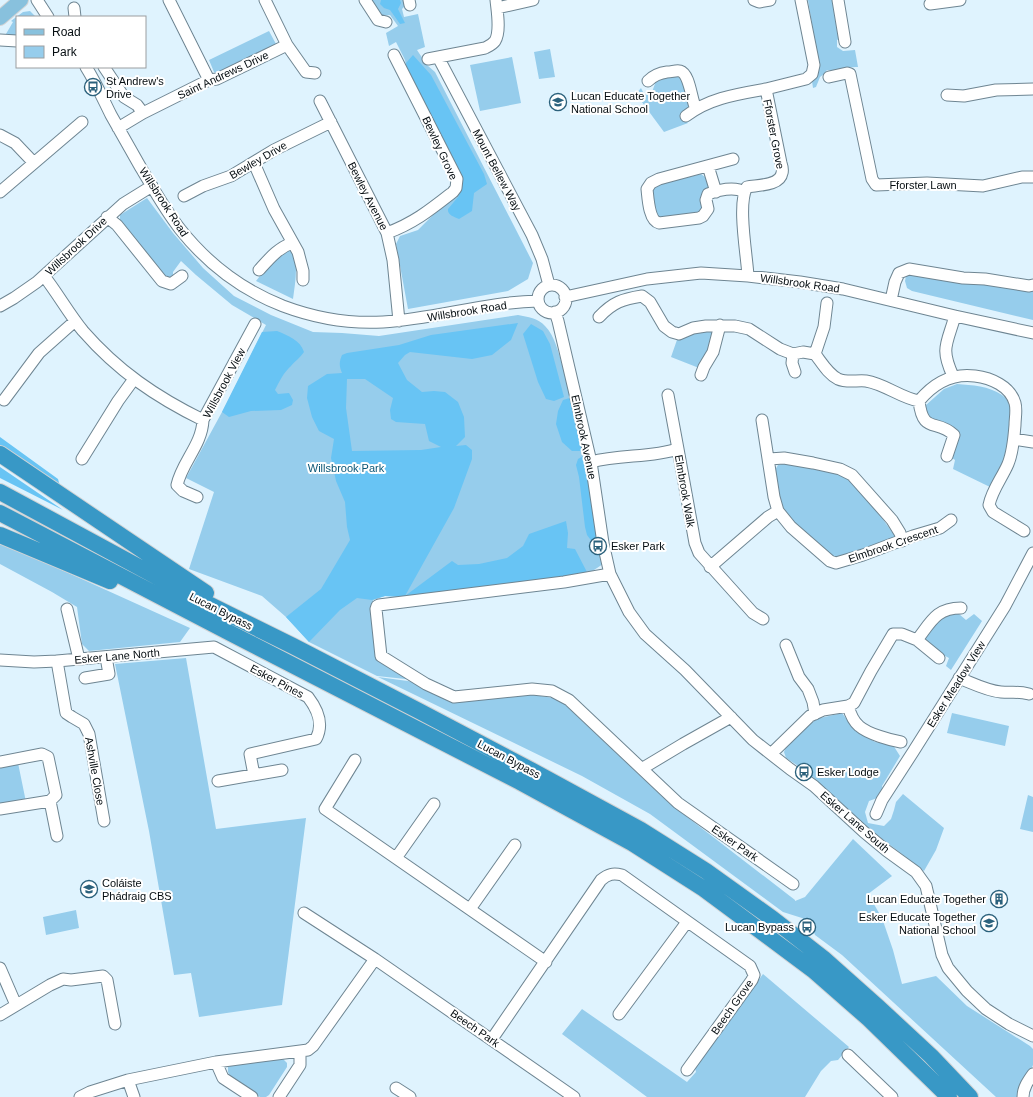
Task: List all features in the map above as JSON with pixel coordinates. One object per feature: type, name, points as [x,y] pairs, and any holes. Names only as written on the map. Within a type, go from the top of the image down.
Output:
[{"type":"highway","points":[[0,454],[198,588],[293,646]]},
{"type":"highway","name":"Lucan Bypass","points":[[0,492],[198,600],[293,646],[641,830],[706,872],[773,919],[823,958],[931,1056],[970,1097]]},
{"type":"highway","name":"Lucan Bypass","points":[[0,513],[520,782],[632,843],[698,885],[813,970],[869,1019],[949,1097]]},
{"type":"highway","points":[[0,534],[234,635]]},
{"type":"main road","points":[[0,18],[21,0]]},
{"type":"street","points":[[37,0],[47,16]]},
{"type":"street","points":[[44,0],[53,16]]},
{"type":"street","points":[[169,0],[209,80]]},
{"type":"street","points":[[266,0],[287,45],[306,72],[315,73]]},
{"type":"street","points":[[365,0],[378,20],[386,22]]},
{"type":"street","points":[[496,4],[533,0]]},
{"type":"street","points":[[754,0],[758,2],[770,0]]},
{"type":"street","name":"Fforster Grove","points":[[744,192],[747,187],[773,183],[779,180],[782,174],[766,89],[806,80],[812,74],[814,65],[801,0]]},
{"type":"street","points":[[838,0],[846,42]]},
{"type":"street","points":[[930,4],[960,0]]},
{"type":"street","name":"Mount Bellew Way","points":[[496,4],[498,31],[496,40],[491,45],[485,48],[433,58],[532,235],[542,259],[549,285]]},
{"type":"street","points":[[0,40],[16,41]]},
{"type":"street","name":"Saint Andrews Drive","points":[[118,128],[143,113],[209,80],[217,79],[287,45]]},
{"type":"street","name":"Bewley Grove","points":[[387,233],[405,226],[422,216],[453,192],[456,188],[457,179],[394,55]]},
{"type":"street","points":[[83,68],[95,81]]},
{"type":"street","name":"Willsbrook Road","points":[[87,68],[95,81],[118,128],[152,186],[180,229],[219,270],[258,295],[298,312],[320,318],[350,322],[399,321],[490,306],[538,301]]},
{"type":"street","points":[[105,68],[124,97],[137,105],[143,113]]},
{"type":"street","points":[[648,81],[653,76],[664,73],[678,71],[684,73],[687,76],[692,102],[696,109]]},
{"type":"street","name":"Fforster Lawn","points":[[829,77],[847,72],[850,74],[872,179],[876,185],[927,183],[983,186],[1022,177],[1033,177]]},
{"type":"street","points":[[686,116],[696,109],[714,101],[736,94],[766,89]]},
{"type":"street","points":[[947,95],[964,96],[996,90],[1033,89]]},
{"type":"street","name":"Bewley Avenue","points":[[320,101],[387,233],[393,260],[399,321]]},
{"type":"street","points":[[0,192],[82,122]]},
{"type":"street","name":"Bewley Drive","points":[[184,196],[203,186],[229,178],[274,150],[331,122]]},
{"type":"street","points":[[0,135],[14,143],[34,163]]},
{"type":"street","points":[[733,159],[659,179],[648,185],[647,189],[653,219],[659,223],[699,218],[703,216],[708,210],[706,200],[708,194],[737,189],[744,192],[744,224],[748,276]]},
{"type":"street","points":[[254,163],[272,204],[298,252],[303,271],[303,280]]},
{"type":"street","points":[[708,166],[716,192]]},
{"type":"street","name":"Willsbrook Drive","points":[[0,306],[14,298],[44,276],[123,204],[152,186]]},
{"type":"street","points":[[108,217],[117,225],[162,281],[172,284],[182,276]]},
{"type":"street","points":[[259,270],[283,246],[292,242]]},
{"type":"street","points":[[891,300],[895,282],[899,273],[908,269],[963,278],[985,279],[1033,286]]},
{"type":"street","name":"Willsbrook Road","points":[[565,297],[648,279],[701,273],[748,276],[829,286],[1033,333]]},
{"type":"street","points":[[44,276],[75,320],[106,355],[134,380],[148,390],[203,420]]},
{"type":"street","points":[[549,285],[558,287],[562,290],[565,297],[562,308],[555,312],[543,309],[538,301],[542,289],[549,285]]},
{"type":"street","points":[[599,317],[609,307],[624,299],[642,296],[650,302],[664,326],[672,332],[679,334],[693,328],[706,326],[735,326],[749,329],[780,349],[793,354],[803,352],[815,354],[824,368],[839,379],[851,382],[865,381],[880,385],[911,400],[919,401]]},
{"type":"street","points":[[815,354],[824,327],[827,303]]},
{"type":"street","name":"Elmbrook Avenue","points":[[555,312],[562,335],[591,462],[603,543],[609,569]]},
{"type":"street","points":[[953,376],[945,357],[945,348],[955,316]]},
{"type":"street","points":[[4,400],[39,353],[75,320]]},
{"type":"street","name":"Willsbrook View","points":[[197,497],[183,491],[177,485],[179,477],[199,441],[203,431],[203,420],[255,324]]},
{"type":"street","points":[[701,375],[713,352],[720,326]]},
{"type":"street","points":[[793,354],[792,363],[795,372]]},
{"type":"street","points":[[947,456],[954,435],[924,421],[920,413],[919,401],[938,384],[953,376],[966,375],[984,377],[998,382],[1009,392],[1015,404],[1014,439],[1008,464],[991,496],[989,505],[993,512],[1024,531]]},
{"type":"street","points":[[82,459],[118,401],[134,380]]},
{"type":"street","points":[[668,395],[678,449]]},
{"type":"street","name":"Elmbrook Crescent","points":[[762,420],[774,497],[778,511],[791,527],[830,561],[836,563],[902,541],[940,528],[951,520]]},
{"type":"street","points":[[1014,439],[1033,442]]},
{"type":"street","name":"Elmbrook Walk","points":[[591,462],[607,458],[664,454],[678,449],[695,543],[699,553],[710,567],[754,613],[763,619]]},
{"type":"street","points":[[769,459],[784,458],[813,463],[840,469],[852,475],[892,520],[900,533],[902,541]]},
{"type":"street","points":[[710,567],[768,517],[778,511]]},
{"type":"street","name":"Esker Meadow View","points":[[876,814],[882,800],[1005,606],[1033,553]]},
{"type":"street","name":"Esker Lane South","points":[[609,569],[629,612],[645,634],[685,670],[753,740],[814,786],[864,832],[916,872],[926,886],[942,955],[948,968],[966,991],[986,1009],[1009,1024],[1033,1036]]},
{"type":"street","name":"Esker Park","points":[[609,569],[564,582],[379,605],[376,609],[381,656],[426,684],[454,697],[532,688],[552,691],[569,700],[643,768],[678,803],[793,884]]},
{"type":"street","points":[[917,640],[937,615],[952,608],[961,608]]},
{"type":"street","points":[[67,609],[79,659]]},
{"type":"street","points":[[771,754],[810,716],[823,710],[848,706],[854,703],[893,634],[902,634],[917,640],[939,658]]},
{"type":"street","points":[[786,645],[799,677],[808,689],[813,702],[815,714]]},
{"type":"street","name":"Esker Lane North","points":[[0,660],[34,662],[57,661],[214,647],[232,657]]},
{"type":"street","points":[[84,678],[108,674],[106,657]]},
{"type":"street","name":"Esker Pines","points":[[232,657],[308,697],[314,705],[320,722],[320,731],[316,739],[250,754],[254,775]]},
{"type":"street","name":"Ashville Close","points":[[57,661],[66,713],[84,724],[89,734],[104,821]]},
{"type":"street","points":[[959,678],[990,690],[1001,692],[1020,691],[1029,694]]},
{"type":"street","points":[[848,706],[851,714],[859,726],[884,738],[901,742]]},
{"type":"street","points":[[643,768],[731,717]]},
{"type":"street","points":[[0,762],[42,754],[48,757],[56,795],[50,801],[0,809]]},
{"type":"street","points":[[355,760],[325,809],[546,962]]},
{"type":"street","points":[[218,781],[282,770]]},
{"type":"street","points":[[50,801],[57,836]]},
{"type":"street","points":[[396,858],[434,804]]},
{"type":"street","points":[[470,909],[515,845]]},
{"type":"street","name":"Beech Grove","points":[[492,1039],[601,880],[607,875],[613,873],[622,875],[750,966],[754,975],[752,980],[687,1070]]},
{"type":"street","name":"Beech Park","points":[[304,913],[375,959],[574,1097]]},
{"type":"street","points":[[619,1014],[687,922]]},
{"type":"street","points":[[80,1097],[90,1092],[128,1080],[216,1062],[308,1050],[313,1046],[375,959]]},
{"type":"street","points":[[0,968],[16,1005]]},
{"type":"street","points":[[0,1015],[50,985],[63,979],[71,980],[103,976],[107,980],[116,1024]]},
{"type":"street","points":[[279,1097],[300,1065],[300,1051]]},
{"type":"street","points":[[848,1055],[892,1097]]},
{"type":"street","points":[[216,1062],[223,1078],[252,1097]]},
{"type":"street","points":[[1024,1097],[1023,1091],[1033,1074]]},
{"type":"street","points":[[128,1080],[134,1097]]},
{"type":"street","points":[[396,1088],[410,1097]]},
{"type":"green space","points":[[371,0],[405,0],[406,5],[402,9],[404,17],[418,14],[425,47],[417,50],[427,65],[435,72],[533,263],[528,279],[508,291],[408,309],[396,244],[400,236],[418,230],[455,193],[458,188],[408,78],[405,60],[396,42],[389,46],[386,33],[398,26],[390,15],[382,16]]},
{"type":"green space","points":[[381,0],[400,0],[401,3],[398,9],[405,23],[400,24],[390,10],[384,8],[380,4]]},
{"type":"green space","points":[[808,0],[835,0],[841,38],[837,40],[837,47],[843,51],[855,50],[858,67],[827,70],[820,77],[816,87],[813,88],[812,81],[819,67]]},
{"type":"green space","points":[[30,11],[35,16],[18,16],[23,12]]},
{"type":"green space","points":[[16,17],[16,38],[3,39],[13,22],[11,21]]},
{"type":"green space","points":[[269,31],[276,44],[274,47],[217,74],[214,72],[209,60]]},
{"type":"green space","points":[[550,49],[555,77],[539,79],[534,52]]},
{"type":"green space","points":[[413,55],[431,75],[484,174],[487,184],[474,193],[472,211],[459,219],[453,217],[448,209],[458,197],[462,188],[408,78],[406,63]]},
{"type":"green space","points":[[512,57],[521,103],[480,111],[470,65]]},
{"type":"green space","points":[[677,76],[682,80],[688,101],[689,107],[682,115],[688,123],[664,132],[636,94],[641,88],[644,94],[649,95],[652,92],[656,81]]},
{"type":"green space","points":[[701,174],[709,180],[709,190],[707,199],[698,215],[656,218],[652,188],[657,185]]},
{"type":"green space","name":"Willsbrook Park","points":[[147,198],[173,233],[203,268],[234,296],[271,315],[313,332],[379,336],[518,315],[533,318],[542,323],[548,330],[556,346],[577,416],[587,465],[603,564],[588,574],[404,597],[385,596],[373,600],[377,659],[415,680],[377,676],[309,642],[286,617],[262,596],[189,569],[214,492],[186,478],[222,412],[266,325],[232,305],[181,261],[173,272],[173,277],[169,279],[164,277],[120,221],[120,215]]},
{"type":"green space","points":[[284,251],[292,251],[294,256],[296,274],[293,299],[256,281],[275,257]]},
{"type":"green space","points":[[911,274],[924,275],[956,283],[990,285],[1030,292],[1033,291],[1033,320],[912,291],[907,288],[905,281],[906,276]]},
{"type":"green space","points":[[518,323],[511,340],[492,355],[472,359],[410,352],[398,363],[407,380],[422,392],[445,392],[458,402],[464,417],[465,437],[456,446],[466,445],[472,450],[472,459],[454,508],[405,596],[452,561],[458,565],[479,564],[507,558],[523,546],[529,534],[566,521],[568,533],[567,548],[575,549],[588,574],[404,597],[385,596],[372,600],[357,598],[340,610],[309,642],[286,617],[321,589],[350,540],[347,527],[345,502],[336,481],[331,458],[334,439],[319,431],[312,417],[307,398],[308,386],[327,374],[342,373],[340,368],[340,360],[342,355],[399,345],[431,335]],"holes":[[[347,379],[365,379],[393,398],[390,410],[391,419],[396,422],[425,424],[429,441],[441,447],[421,450],[352,451],[346,408]]]},
{"type":"green space","points":[[531,324],[543,331],[550,344],[564,397],[554,401],[546,399],[538,382],[523,334]]},
{"type":"green space","points":[[708,330],[712,333],[713,338],[699,368],[671,357],[678,337]]},
{"type":"green space","points":[[277,331],[297,341],[304,352],[286,371],[275,390],[278,394],[289,393],[293,400],[292,405],[281,410],[251,411],[229,417],[222,412],[262,332]]},
{"type":"green space","points":[[957,384],[986,388],[997,392],[1007,400],[1010,407],[1011,425],[1006,452],[1001,466],[990,487],[953,469],[955,460],[951,457],[957,441],[926,414],[926,405],[944,389]]},
{"type":"green space","points":[[573,397],[584,451],[572,451],[562,442],[556,424],[558,411],[563,400]]},
{"type":"green space","points":[[0,437],[58,479],[60,486],[0,446]]},
{"type":"green space","points":[[585,455],[600,543],[593,543],[587,535],[585,527],[579,477],[576,465],[578,459]]},
{"type":"green space","points":[[786,463],[845,476],[874,507],[895,536],[891,540],[841,558],[828,556],[793,522],[782,507],[777,489],[775,470],[778,465]]},
{"type":"green space","points":[[0,467],[63,510],[0,478]]},
{"type":"green space","points":[[0,542],[190,628],[180,642],[89,651],[82,644],[77,607],[0,564]]},
{"type":"green space","points":[[953,611],[966,620],[974,614],[982,621],[951,670],[946,666],[949,658],[924,645],[925,638],[940,616]]},
{"type":"green space","points":[[186,658],[216,829],[306,818],[282,1005],[199,1017],[191,973],[174,975],[149,831],[115,664]]},
{"type":"green space","points":[[378,677],[415,682],[454,699],[528,694],[559,699],[669,803],[795,901],[805,897],[853,839],[892,876],[868,894],[882,918],[893,950],[902,984],[936,976],[967,1006],[1033,1049],[1033,1065],[1019,1097],[996,1097],[842,955],[815,935],[811,924],[808,921],[783,912],[650,814],[582,776]]},
{"type":"green space","points":[[842,713],[853,728],[875,742],[893,745],[900,756],[882,786],[884,792],[880,797],[869,801],[865,812],[868,823],[884,826],[891,819],[896,802],[903,794],[944,828],[936,850],[924,871],[868,828],[806,771],[786,758],[784,752],[787,745],[816,719]]},
{"type":"green space","points":[[952,713],[1009,726],[1005,746],[947,733]]},
{"type":"green space","points":[[18,763],[26,802],[0,807],[0,768]]},
{"type":"green space","points":[[1028,795],[1033,797],[1033,832],[1020,829]]},
{"type":"green space","points":[[76,910],[79,928],[46,935],[43,917]]},
{"type":"green space","points":[[763,974],[849,1047],[838,1060],[831,1061],[821,1071],[805,1097],[647,1097],[562,1034],[582,1009],[687,1082],[696,1072],[695,1068]]},
{"type":"green space","points":[[283,1059],[287,1063],[287,1067],[269,1095],[266,1097],[260,1097],[230,1076],[228,1072],[228,1067],[233,1065]]},
{"type":"place","name":"St Andrew's Drive","points":[[93,87]]},
{"type":"place","name":"Lucan Educate Together National School","points":[[558,102]]},
{"type":"place","name":"Esker Park","points":[[598,546]]},
{"type":"place","name":"Esker Lodge","points":[[804,772]]},
{"type":"place","name":"Coláiste Phádraig CBS","points":[[89,889]]},
{"type":"place","name":"Lucan Educate Together","points":[[999,899]]},
{"type":"place","name":"Esker Educate Together National School","points":[[989,923]]},
{"type":"place","name":"Lucan Bypass","points":[[807,927]]}]
